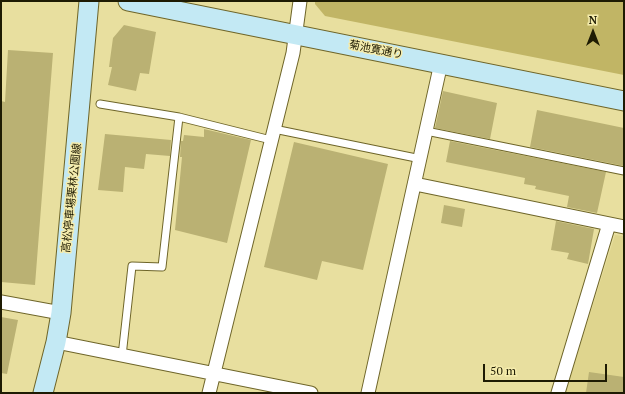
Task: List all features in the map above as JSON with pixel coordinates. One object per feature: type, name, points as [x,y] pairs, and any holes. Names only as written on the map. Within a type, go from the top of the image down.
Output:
[{"type":"street","name":"高松停車場栗林公園線","points":[[43,393],[56,342],[61,313],[89,1]]},
{"type":"street","name":"菊池寛通り","points":[[128,1],[624,101]]},
{"type":"street","points":[[209,393],[296,34],[300,1]]},
{"type":"street","points":[[368,393],[441,63]]},
{"type":"street","points":[[415,184],[624,227]]},
{"type":"street","points":[[558,393],[609,224]]},
{"type":"street","points":[[1,302],[61,313]]},
{"type":"street","points":[[56,342],[311,393]]},
{"type":"lane","points":[[100,104],[420,159]]},
{"type":"lane","points":[[122,356],[132,266],[162,267],[179,117]]},
{"type":"lane","points":[[426,131],[624,171]]},
{"type":"shaded area","points":[[315,1],[624,1],[624,75],[325,16],[315,4]]},
{"type":"shaded area","points":[[615,235],[624,236],[624,393],[565,393]]},
{"type":"building","points":[[124,25],[156,32],[149,74],[140,73],[136,91],[108,85],[112,67],[109,67],[113,38]]},
{"type":"building","points":[[8,50],[53,53],[35,285],[1,282],[1,101],[5,102]]},
{"type":"building","points":[[443,91],[497,103],[490,139],[435,128]]},
{"type":"building","points":[[537,110],[624,128],[624,166],[530,147]]},
{"type":"building","points":[[204,129],[251,140],[227,243],[175,230],[182,157],[180,157],[181,141],[183,141],[184,135],[204,137]]},
{"type":"building","points":[[105,134],[171,140],[170,156],[146,154],[144,169],[125,167],[123,192],[98,190]]},
{"type":"building","points":[[450,141],[606,172],[597,213],[567,207],[569,196],[535,189],[536,186],[524,184],[525,178],[446,162]]},
{"type":"building","points":[[294,142],[388,164],[363,270],[322,261],[317,280],[264,267]]},
{"type":"building","points":[[444,205],[465,209],[462,227],[441,223]]},
{"type":"building","points":[[556,221],[594,229],[588,264],[567,259],[569,253],[551,250]]},
{"type":"building","points":[[1,317],[18,320],[7,374],[1,373]]},
{"type":"building","points":[[589,372],[624,377],[624,393],[586,393]]}]
